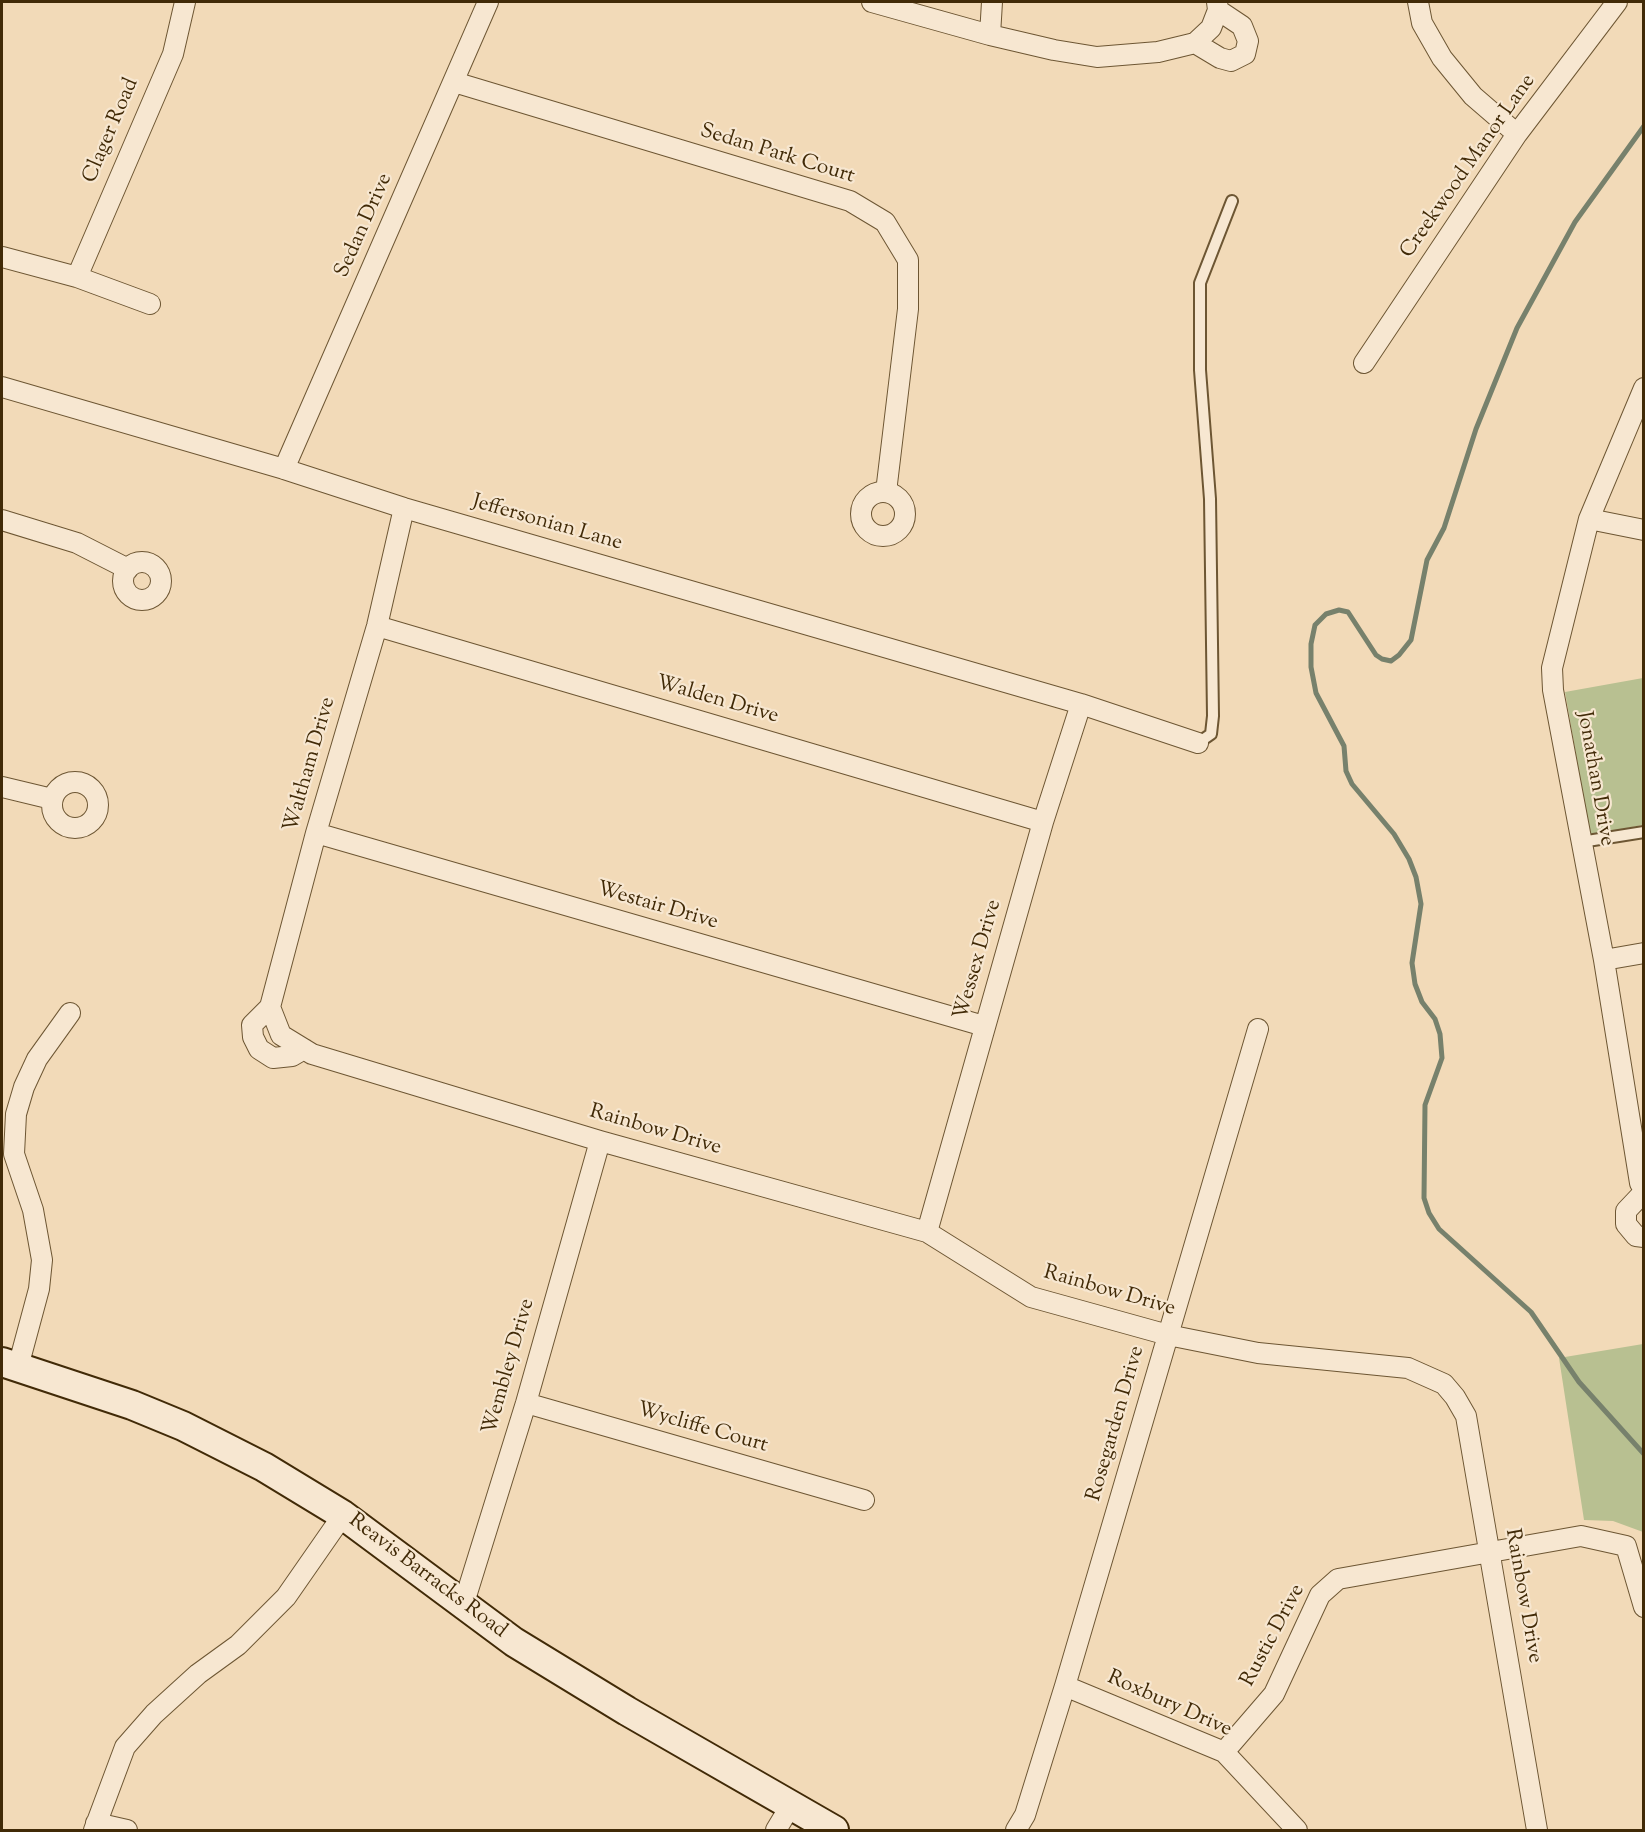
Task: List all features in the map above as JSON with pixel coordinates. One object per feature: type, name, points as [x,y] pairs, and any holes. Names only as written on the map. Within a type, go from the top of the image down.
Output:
[{"type":"main road","name":"Reavis Barracks Road","points":[[10,1364],[94,1391],[183,1426],[264,1467],[344,1515],[463,1606],[570,1678],[834,1830]]},
{"type":"street","name":"Clager Road","points":[[77,277],[173,54],[185,2]]},
{"type":"street","name":"Sedan Drive","points":[[284,469],[488,2]]},
{"type":"street","points":[[872,2],[990,35],[1096,57],[1158,52],[1195,43],[1211,28],[1218,6],[1242,26],[1248,41],[1245,54],[1231,61],[1220,58],[1195,43]]},
{"type":"street","points":[[990,35],[992,2]]},
{"type":"street","points":[[1418,2],[1422,23],[1442,58],[1473,96],[1517,134]]},
{"type":"street","name":"Creekwood Manor Lane","points":[[1364,363],[1517,134],[1617,2]]},
{"type":"street","name":"Sedan Park Court","points":[[454,82],[850,201],[885,222],[909,260],[908,309],[886,492]]},
{"type":"street","points":[[2,257],[77,277],[150,304]]},
{"type":"street","name":"Jeffersonian Lane","points":[[2,387],[284,469],[404,508],[1081,704],[1198,743]]},
{"type":"street","name":"Jonathan Drive","points":[[1644,388],[1589,519],[1552,668],[1553,690],[1604,960],[1640,1183],[1644,1191],[1626,1211],[1626,1224],[1636,1236],[1644,1237]]},
{"type":"street","name":"Waltham Drive","points":[[270,1007],[316,833],[377,626],[404,508]]},
{"type":"street","points":[[1589,519],[1644,530]]},
{"type":"street","points":[[2,520],[77,543],[128,569]]},
{"type":"street","name":"Walden Drive","points":[[377,626],[1043,822]]},
{"type":"street","name":"Wessex Drive","points":[[927,1232],[1043,822],[1081,704]]},
{"type":"street","points":[[2,787],[52,799]]},
{"type":"street","name":"Westair Drive","points":[[316,833],[984,1026]]},
{"type":"street","points":[[1604,960],[1644,953]]},
{"type":"street","points":[[270,1007],[252,1025],[253,1037],[259,1049],[273,1058],[292,1056],[304,1049]]},
{"type":"street","name":"Rainbow Drive","points":[[270,1007],[281,1035],[312,1054],[600,1141],[927,1232],[1031,1297],[1168,1335],[1258,1353],[1408,1368],[1444,1384],[1466,1416],[1537,1830]]},
{"type":"street","points":[[10,1364],[39,1289],[42,1260],[33,1210],[14,1154],[16,1114],[24,1087],[37,1059],[70,1013]]},
{"type":"street","name":"Rosegarden Drive","points":[[1017,1830],[1025,1815],[1065,1686],[1258,1029]]},
{"type":"street","name":"Wembley Drive","points":[[463,1606],[526,1403],[600,1141]]},
{"type":"street","name":"Wycliffe Court","points":[[526,1403],[864,1500]]},
{"type":"street","points":[[127,1830],[95,1827],[124,1747],[163,1706],[198,1674],[238,1645],[286,1598],[344,1515]]},
{"type":"street","name":"Rustic Drive","points":[[1224,1752],[1274,1694],[1320,1595],[1338,1579],[1490,1550],[1581,1536],[1626,1546],[1644,1607]]},
{"type":"street","name":"Roxbury Drive","points":[[1065,1686],[1224,1752],[1297,1830]]},
{"type":"street","points":[[776,1830],[790,1805]]},
{"type":"lane","points":[[1198,743],[1210,734],[1213,716],[1210,499],[1200,370],[1200,283],[1232,201]]},
{"type":"lane","points":[[1581,842],[1644,832]]},
{"type":"green space","points":[[1643,678],[1643,825],[1590,835],[1565,692]]},
{"type":"green space","points":[[1644,1344],[1643,1532],[1613,1521],[1584,1520],[1559,1358]]},
{"type":"waterway","points":[[1644,126],[1575,222],[1517,328],[1476,429],[1444,528],[1427,560],[1411,640],[1391,661],[1382,659],[1376,655],[1348,612],[1339,610],[1326,614],[1315,625],[1311,644],[1311,667],[1316,693],[1344,746],[1346,771],[1352,784],[1394,834],[1409,859],[1416,877],[1421,904],[1412,963],[1415,984],[1422,1002],[1435,1019],[1440,1034],[1442,1058],[1425,1105],[1424,1198],[1429,1213],[1439,1229],[1531,1312],[1579,1382],[1644,1454]]}]
